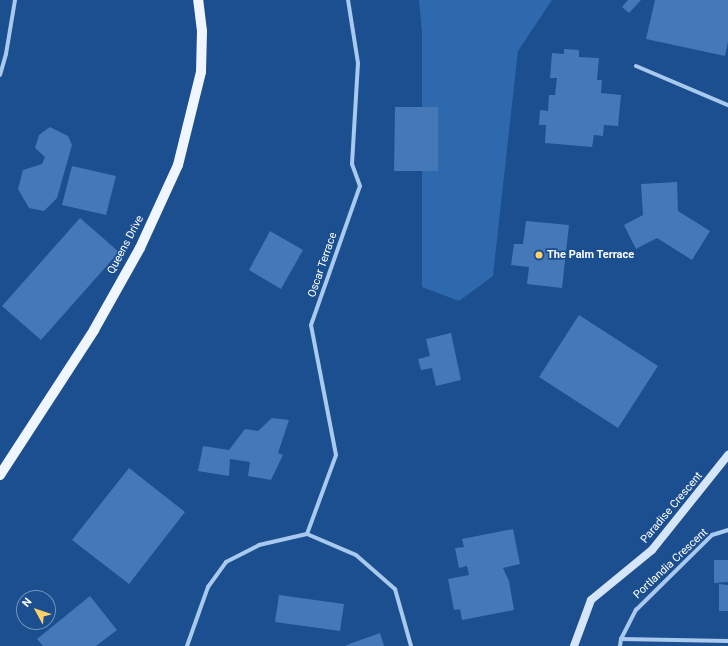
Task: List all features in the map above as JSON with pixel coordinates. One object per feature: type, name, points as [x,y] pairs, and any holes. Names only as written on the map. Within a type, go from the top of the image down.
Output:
[{"type":"main road","name":"Queens Drive","points":[[0,475],[94,330],[140,248],[178,165],[201,72],[202,31],[198,0]]},
{"type":"street","points":[[0,75],[6,54],[15,0]]},
{"type":"street","name":"Oscar Terrace","points":[[307,534],[336,455],[311,325],[360,186],[352,164],[358,63],[348,0]]},
{"type":"street","points":[[636,66],[728,105]]},
{"type":"street","name":"Paradise Crescent","points":[[574,646],[591,600],[652,550],[728,455]]},
{"type":"street","name":"Portlandia Crescent","points":[[620,646],[621,639],[636,610],[712,535],[728,530]]},
{"type":"street","points":[[187,646],[208,587],[226,562],[259,545],[307,534],[356,555],[395,589],[411,646]]},
{"type":"street","points":[[621,639],[728,641]]},
{"type":"shaded area","points":[[419,0],[552,0],[518,51],[493,276],[459,301],[422,287],[422,33]]},
{"type":"building","points":[[628,0],[641,0],[629,13],[622,7]]},
{"type":"building","points":[[655,0],[728,0],[728,42],[725,56],[646,39]]},
{"type":"building","points":[[564,49],[579,50],[579,57],[599,58],[597,80],[602,80],[601,93],[621,95],[618,126],[604,125],[603,136],[594,135],[592,147],[545,143],[546,125],[539,125],[540,110],[548,111],[549,95],[555,95],[557,78],[550,78],[552,53],[564,54]]},
{"type":"building","points":[[395,107],[438,107],[438,171],[394,171]]},
{"type":"building","points":[[50,127],[68,136],[72,145],[57,198],[44,211],[29,208],[18,189],[23,170],[42,164],[45,157],[35,148],[39,135]]},
{"type":"building","points":[[72,166],[116,176],[106,215],[62,205]]},
{"type":"building","points":[[677,182],[678,211],[710,231],[692,260],[657,238],[636,249],[624,225],[643,215],[641,184]]},
{"type":"building","points":[[80,218],[119,252],[41,340],[2,306]]},
{"type":"building","name":"The Palm Terrace","points":[[526,221],[569,225],[562,288],[527,284],[529,267],[511,265],[514,244],[523,244]]},
{"type":"building","points":[[270,231],[303,250],[281,289],[249,270]]},
{"type":"building","points":[[579,315],[658,366],[618,428],[539,377]]},
{"type":"building","points":[[451,333],[461,380],[436,386],[432,368],[421,370],[418,359],[430,356],[426,339]]},
{"type":"building","points":[[272,418],[289,420],[278,453],[283,455],[271,480],[248,476],[250,462],[230,459],[229,476],[198,471],[203,446],[229,450],[245,429],[258,431]]},
{"type":"building","points":[[129,468],[185,512],[129,584],[72,540]]},
{"type":"building","points":[[513,529],[520,564],[503,568],[509,581],[514,610],[462,620],[460,609],[454,610],[448,579],[469,575],[467,566],[459,568],[455,548],[464,547],[462,539]]},
{"type":"building","points":[[714,560],[728,560],[728,582],[714,583]]},
{"type":"building","points":[[719,584],[728,585],[728,611],[719,611]]},
{"type":"building","points":[[279,595],[344,604],[340,631],[275,622]]},
{"type":"building","points":[[90,596],[117,630],[96,646],[43,646],[37,639],[48,630],[56,630],[56,624]]},
{"type":"building","points":[[380,633],[384,646],[345,646],[352,643]]},
{"type":"place","name":"The Palm Terrace","points":[[539,255]]}]
